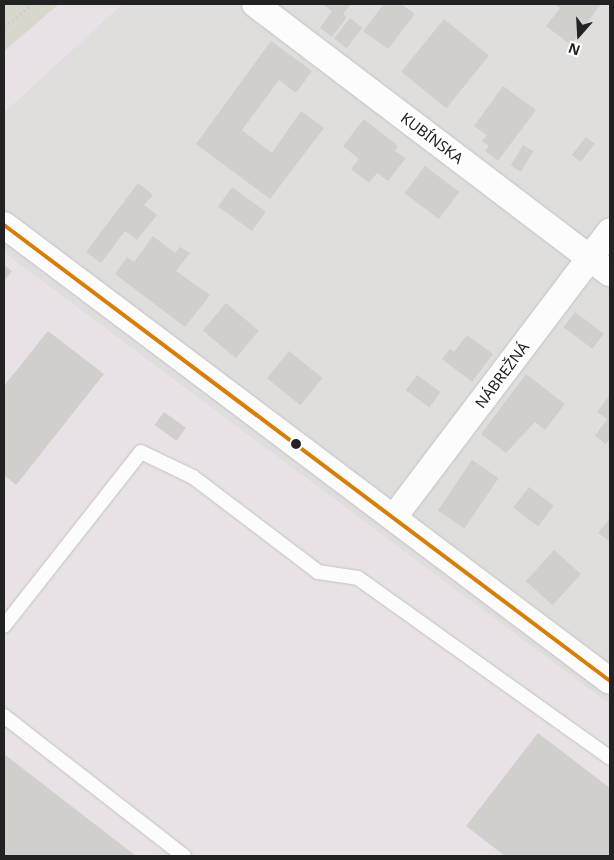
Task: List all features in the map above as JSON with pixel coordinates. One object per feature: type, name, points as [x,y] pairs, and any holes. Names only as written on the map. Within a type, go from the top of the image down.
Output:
[{"type":"street","name":"KUBÍNSKA","points":[[255,4],[600,265]]},
{"type":"street","points":[[4,225],[610,681]]},
{"type":"street","name":"NÁBREŽNÁ","points":[[394,518],[600,265],[610,232]]},
{"type":"lane","points":[[4,626],[141,452],[193,477],[318,572],[358,578],[610,758]]},
{"type":"lane","points":[[4,716],[184,856]]},
{"type":"path","points":[[4,27],[32,4]]},
{"type":"shaded area","points":[[4,4],[122,4],[4,112]]},
{"type":"shaded area","points":[[4,4],[59,4],[4,51]]},
{"type":"shaded area","points":[[122,4],[610,4],[610,705],[4,253],[4,112]]},
{"type":"shaded area","points":[[4,253],[610,705],[610,856],[4,856]]},
{"type":"building","points":[[322,4],[351,4],[343,14],[347,17],[332,37],[320,28],[332,11]]},
{"type":"building","points":[[384,4],[401,4],[415,14],[388,49],[363,31]]},
{"type":"building","points":[[555,4],[601,4],[571,45],[546,26],[560,8]]},
{"type":"building","points":[[350,18],[363,28],[347,48],[334,38]]},
{"type":"building","points":[[444,19],[489,56],[446,108],[401,72]]},
{"type":"building","points":[[271,41],[312,71],[296,93],[279,80],[242,130],[272,153],[301,111],[324,128],[270,199],[196,144]]},
{"type":"building","points":[[503,86],[536,110],[498,161],[485,151],[489,146],[482,141],[487,135],[474,126]]},
{"type":"building","points":[[364,119],[398,146],[395,151],[406,158],[388,181],[377,173],[369,183],[351,169],[359,159],[343,146]]},
{"type":"building","points":[[586,137],[595,144],[581,162],[572,155]]},
{"type":"building","points":[[523,145],[533,151],[521,172],[511,166]]},
{"type":"building","points":[[425,166],[459,192],[439,219],[405,193]]},
{"type":"building","points":[[138,183],[153,195],[144,205],[157,215],[137,240],[125,231],[101,263],[86,252]]},
{"type":"building","points":[[232,187],[266,212],[252,231],[218,206]]},
{"type":"building","points":[[153,236],[175,253],[180,247],[190,253],[176,271],[210,295],[185,327],[115,274],[127,257],[134,262]]},
{"type":"building","points":[[4,265],[12,271],[4,281]]},
{"type":"building","points":[[226,303],[259,331],[236,358],[203,331]]},
{"type":"building","points":[[575,312],[604,334],[592,349],[564,327]]},
{"type":"building","points":[[48,331],[104,374],[16,485],[4,475],[4,386]]},
{"type":"building","points":[[467,335],[493,354],[472,382],[442,359],[450,349],[454,352]]},
{"type":"building","points":[[289,351],[322,378],[300,405],[267,378]]},
{"type":"building","points":[[526,374],[565,404],[545,430],[535,422],[506,453],[481,434]]},
{"type":"building","points":[[417,375],[440,392],[429,407],[406,390]]},
{"type":"building","points":[[610,395],[610,438],[606,444],[595,436],[607,419],[597,412]]},
{"type":"building","points":[[164,412],[186,428],[176,441],[155,425]]},
{"type":"building","points":[[472,460],[499,478],[464,528],[438,511]]},
{"type":"building","points":[[529,487],[554,506],[538,526],[513,508]]},
{"type":"building","points":[[610,518],[610,538],[609,541],[598,533]]},
{"type":"building","points":[[554,550],[581,574],[553,605],[526,581]]},
{"type":"building","points":[[538,733],[610,788],[610,856],[505,856],[466,826]]},
{"type":"building","points":[[4,754],[136,856],[4,856]]},
{"type":"transit line","points":[[4,225],[610,681]]}]
